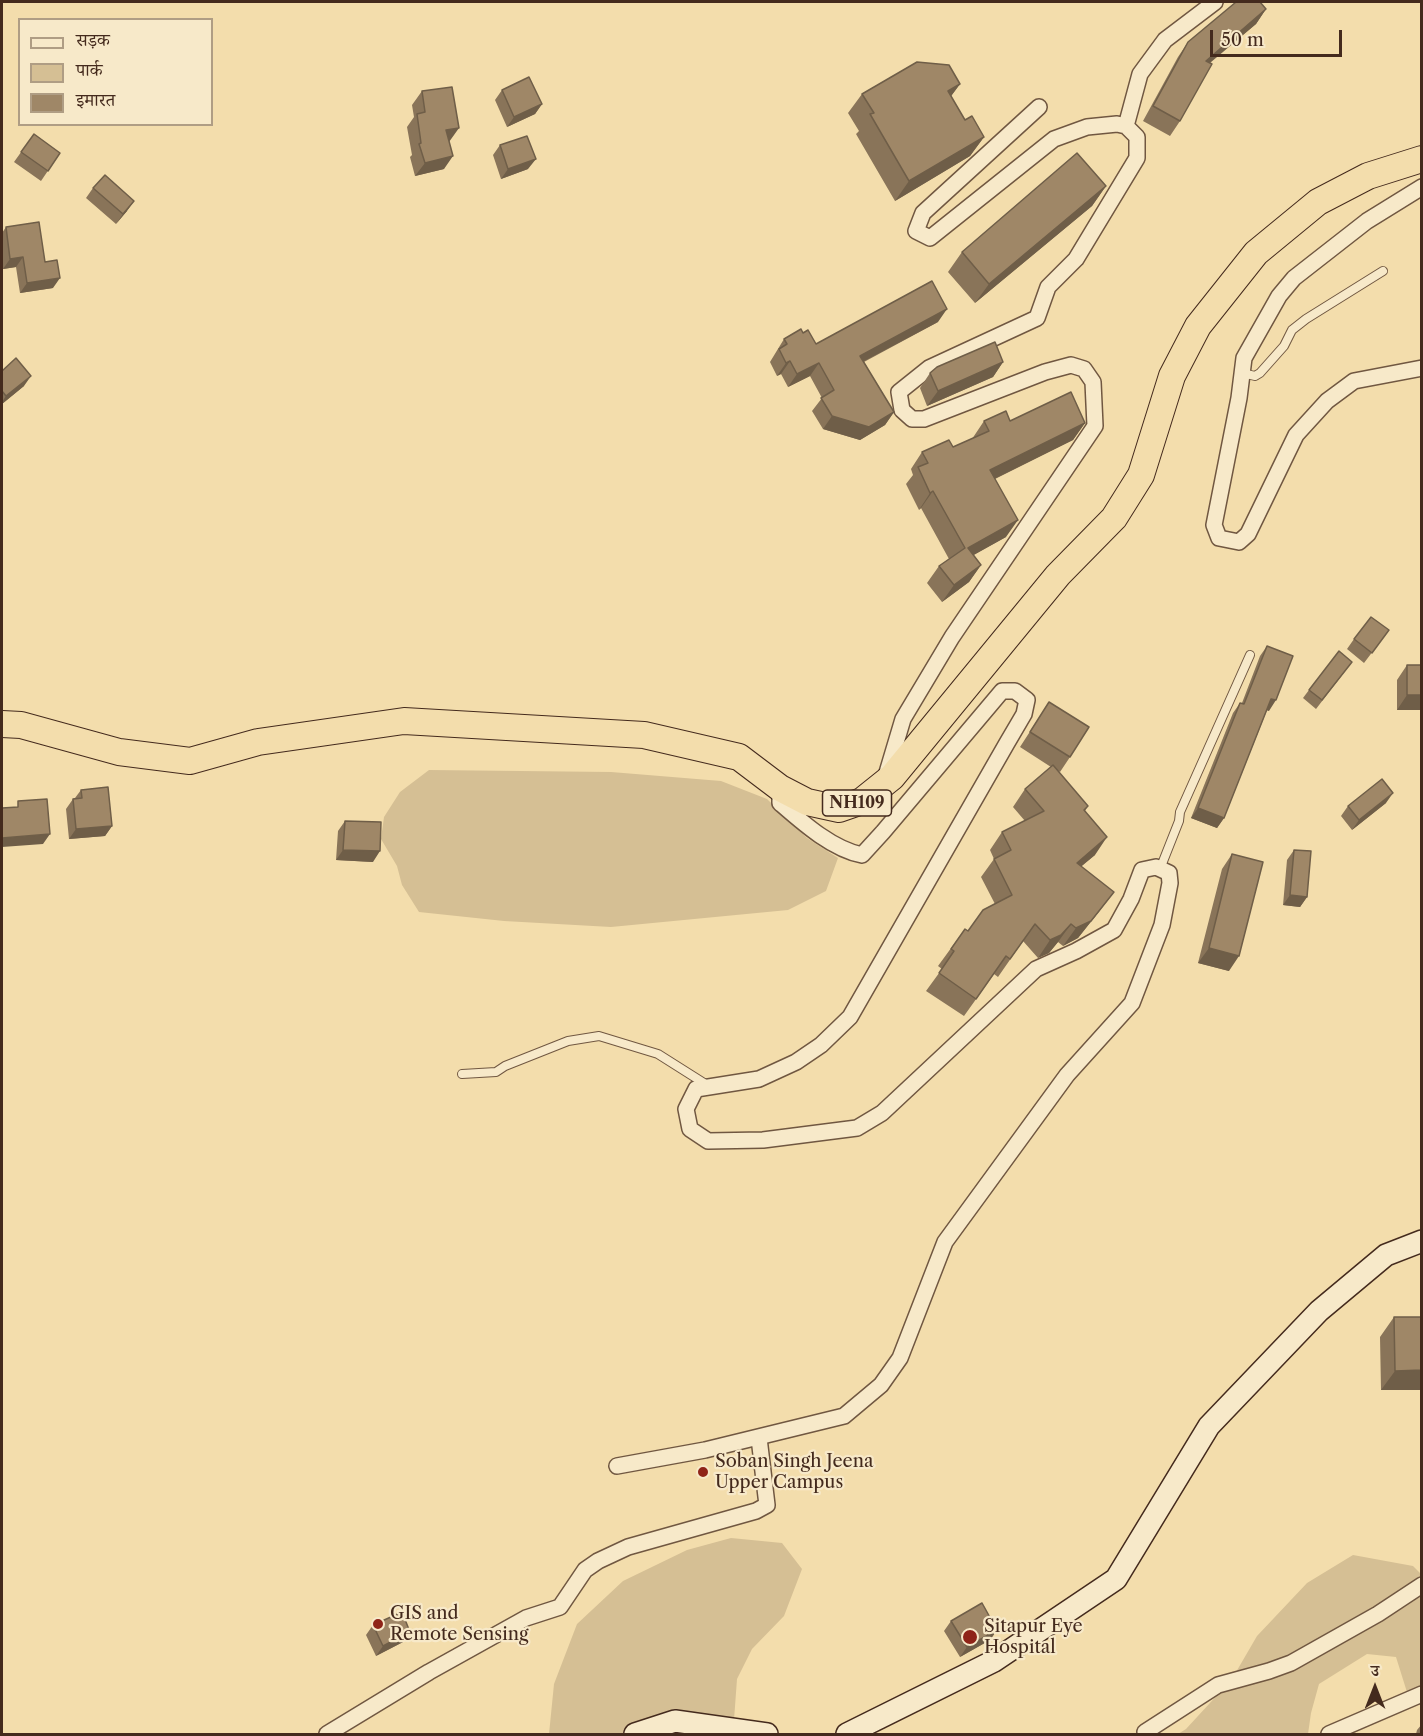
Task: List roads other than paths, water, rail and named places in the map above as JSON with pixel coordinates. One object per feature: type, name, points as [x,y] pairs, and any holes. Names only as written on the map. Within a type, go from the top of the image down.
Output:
[{"type":"highway","name":"NH109","points":[[2,724],[21,726],[119,752],[190,761],[258,742],[404,721],[644,735],[739,758],[780,788],[807,802],[839,809],[862,801],[892,777],[1058,574],[1114,518],[1141,475],[1172,376],[1198,326],[1256,253],[1318,202],[1368,176],[1422,159]]},
{"type":"main road","points":[[847,1734],[994,1661],[1116,1579],[1209,1426],[1319,1311],[1386,1255],[1422,1241]]},
{"type":"main road","points":[[635,1734],[675,1721],[767,1734]]},
{"type":"street","points":[[1126,126],[1140,74],[1165,40],[1215,2]]},
{"type":"street","points":[[883,784],[903,719],[952,636],[1095,426],[1093,382],[1084,369],[1071,365],[1044,372],[924,419],[912,419],[902,410],[899,392],[929,368],[1037,318],[1048,287],[1076,259],[1137,158],[1137,136],[1126,126],[1117,124],[1087,127],[1054,139],[930,238],[916,231],[923,213],[1039,106]]},
{"type":"street","points":[[1422,187],[1366,221],[1294,278],[1279,296],[1244,358],[1214,525],[1219,538],[1239,542],[1248,534],[1296,435],[1326,401],[1354,381],[1422,368]]},
{"type":"street","points":[[617,1466],[759,1438],[844,1416],[881,1385],[900,1358],[945,1242],[1067,1075],[1132,1003],[1161,925],[1170,883],[1169,873],[1156,867],[1142,870],[1131,899],[1114,930],[1036,969],[882,1113],[857,1128],[763,1140],[708,1141],[690,1130],[686,1109],[696,1089],[759,1079],[796,1062],[821,1045],[850,1017],[1013,734],[1024,714],[1027,700],[1015,691],[1002,691],[862,855],[847,852],[796,817],[780,803],[780,788]]},
{"type":"street","points":[[327,1734],[429,1672],[516,1624],[560,1606],[585,1570],[598,1561],[628,1547],[756,1511],[767,1505],[759,1438]]},
{"type":"street","points":[[1145,1732],[1218,1685],[1291,1663],[1378,1614],[1422,1585]]},
{"type":"street","points":[[1329,1734],[1422,1694]]},
{"type":"lane","points":[[1242,374],[1255,376],[1260,373],[1284,346],[1292,330],[1383,271]]},
{"type":"lane","points":[[1160,869],[1179,822],[1180,812],[1250,655]]},
{"type":"lane","points":[[462,1074],[496,1072],[505,1066],[568,1041],[599,1035],[658,1054],[709,1086]]},
{"type":"place","name":"Soban Singh Jeena Upper Campus","points":[[703,1472]]},
{"type":"place","name":"GIS and Remote Sensing","points":[[378,1624]]},
{"type":"place","name":"Sitapur Eye Hospital","points":[[970,1637]]}]
